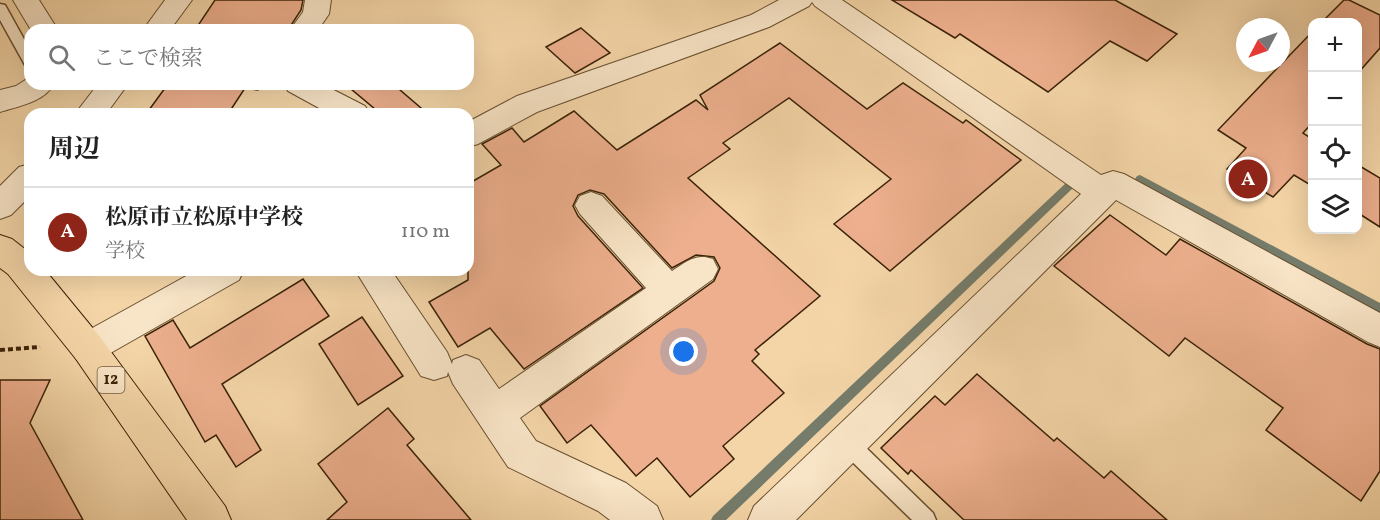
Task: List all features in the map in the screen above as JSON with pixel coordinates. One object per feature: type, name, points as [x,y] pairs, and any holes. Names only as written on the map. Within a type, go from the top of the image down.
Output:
[{"type":"main road","name":"12","points":[[0,249],[24,269]]},
{"type":"main road","name":"12","points":[[30,276],[88,348],[211,520]]},
{"type":"street","points":[[26,0],[41,24]]},
{"type":"street","points":[[161,24],[179,0]]},
{"type":"street","points":[[308,24],[316,14],[318,0]]},
{"type":"street","points":[[474,133],[527,104],[760,21],[800,0]]},
{"type":"street","points":[[824,0],[1103,193]]},
{"type":"street","points":[[0,101],[31,90]]},
{"type":"street","points":[[95,108],[109,90]]},
{"type":"street","points":[[309,90],[344,108]]},
{"type":"street","points":[[0,206],[24,182]]},
{"type":"street","points":[[768,520],[1113,183],[1380,331]]},
{"type":"street","points":[[591,205],[670,291]]},
{"type":"street","points":[[495,414],[701,269]]},
{"type":"street","points":[[88,348],[217,276]]},
{"type":"street","points":[[377,276],[450,368],[495,414],[522,454],[612,497],[643,520]]},
{"type":"lane","points":[[0,8],[24,51]]},
{"type":"lane","points":[[847,443],[926,520]]},
{"type":"path","points":[[0,350],[40,347]]},
{"type":"building","points":[[215,0],[303,0],[301,10],[292,24],[199,24]]},
{"type":"building","points":[[892,0],[1115,0],[1177,34],[1147,61],[1110,41],[1048,92],[960,34],[955,38]]},
{"type":"building","points":[[1344,0],[1349,0],[1380,15],[1380,48],[1362,68],[1362,18],[1326,18]]},
{"type":"building","points":[[581,28],[610,53],[575,73],[546,47]]},
{"type":"building","points":[[1308,36],[1308,127],[1303,133],[1308,136],[1308,184],[1294,175],[1273,197],[1227,169],[1246,148],[1218,130],[1274,72],[1290,72],[1290,55]]},
{"type":"building","points":[[780,43],[867,109],[903,83],[963,123],[966,120],[1021,160],[890,271],[834,224],[891,179],[789,98],[723,143],[730,149],[688,178],[820,296],[755,350],[759,354],[752,361],[784,393],[723,446],[734,459],[690,497],[657,458],[636,476],[591,425],[567,443],[540,406],[714,281],[720,268],[714,257],[696,255],[672,268],[604,194],[590,190],[578,195],[573,206],[578,216],[643,288],[524,369],[490,328],[458,347],[429,302],[468,280],[468,276],[474,276],[474,181],[501,165],[482,144],[512,128],[524,142],[574,111],[617,150],[696,100],[708,110],[700,95]]},
{"type":"building","points":[[164,90],[244,90],[232,108],[150,108]]},
{"type":"building","points":[[352,90],[400,90],[421,108],[374,108]]},
{"type":"building","points":[[1362,167],[1380,178],[1380,227],[1362,216]]},
{"type":"building","points":[[1110,215],[1166,255],[1180,239],[1367,344],[1380,349],[1380,471],[1361,501],[1266,430],[1283,408],[1185,338],[1169,356],[1054,266]]},
{"type":"building","points":[[303,279],[329,316],[222,384],[261,450],[236,467],[216,435],[205,442],[145,336],[173,320],[190,348]]},
{"type":"building","points":[[362,317],[403,376],[358,405],[319,344]]},
{"type":"building","points":[[977,374],[1054,441],[1057,438],[1104,478],[1111,471],[1167,520],[964,520],[911,470],[908,474],[881,448],[935,396],[945,405]]},
{"type":"building","points":[[0,380],[50,380],[30,423],[83,520],[0,520]]},
{"type":"building","points":[[388,408],[414,439],[407,445],[471,520],[327,520],[347,502],[318,464]]},
{"type":"waterway","points":[[1140,179],[1380,308]]},
{"type":"waterway","points":[[717,520],[1070,185]]},
{"type":"place","name":"松原市立松原中学校","points":[[1248,179]]}]
